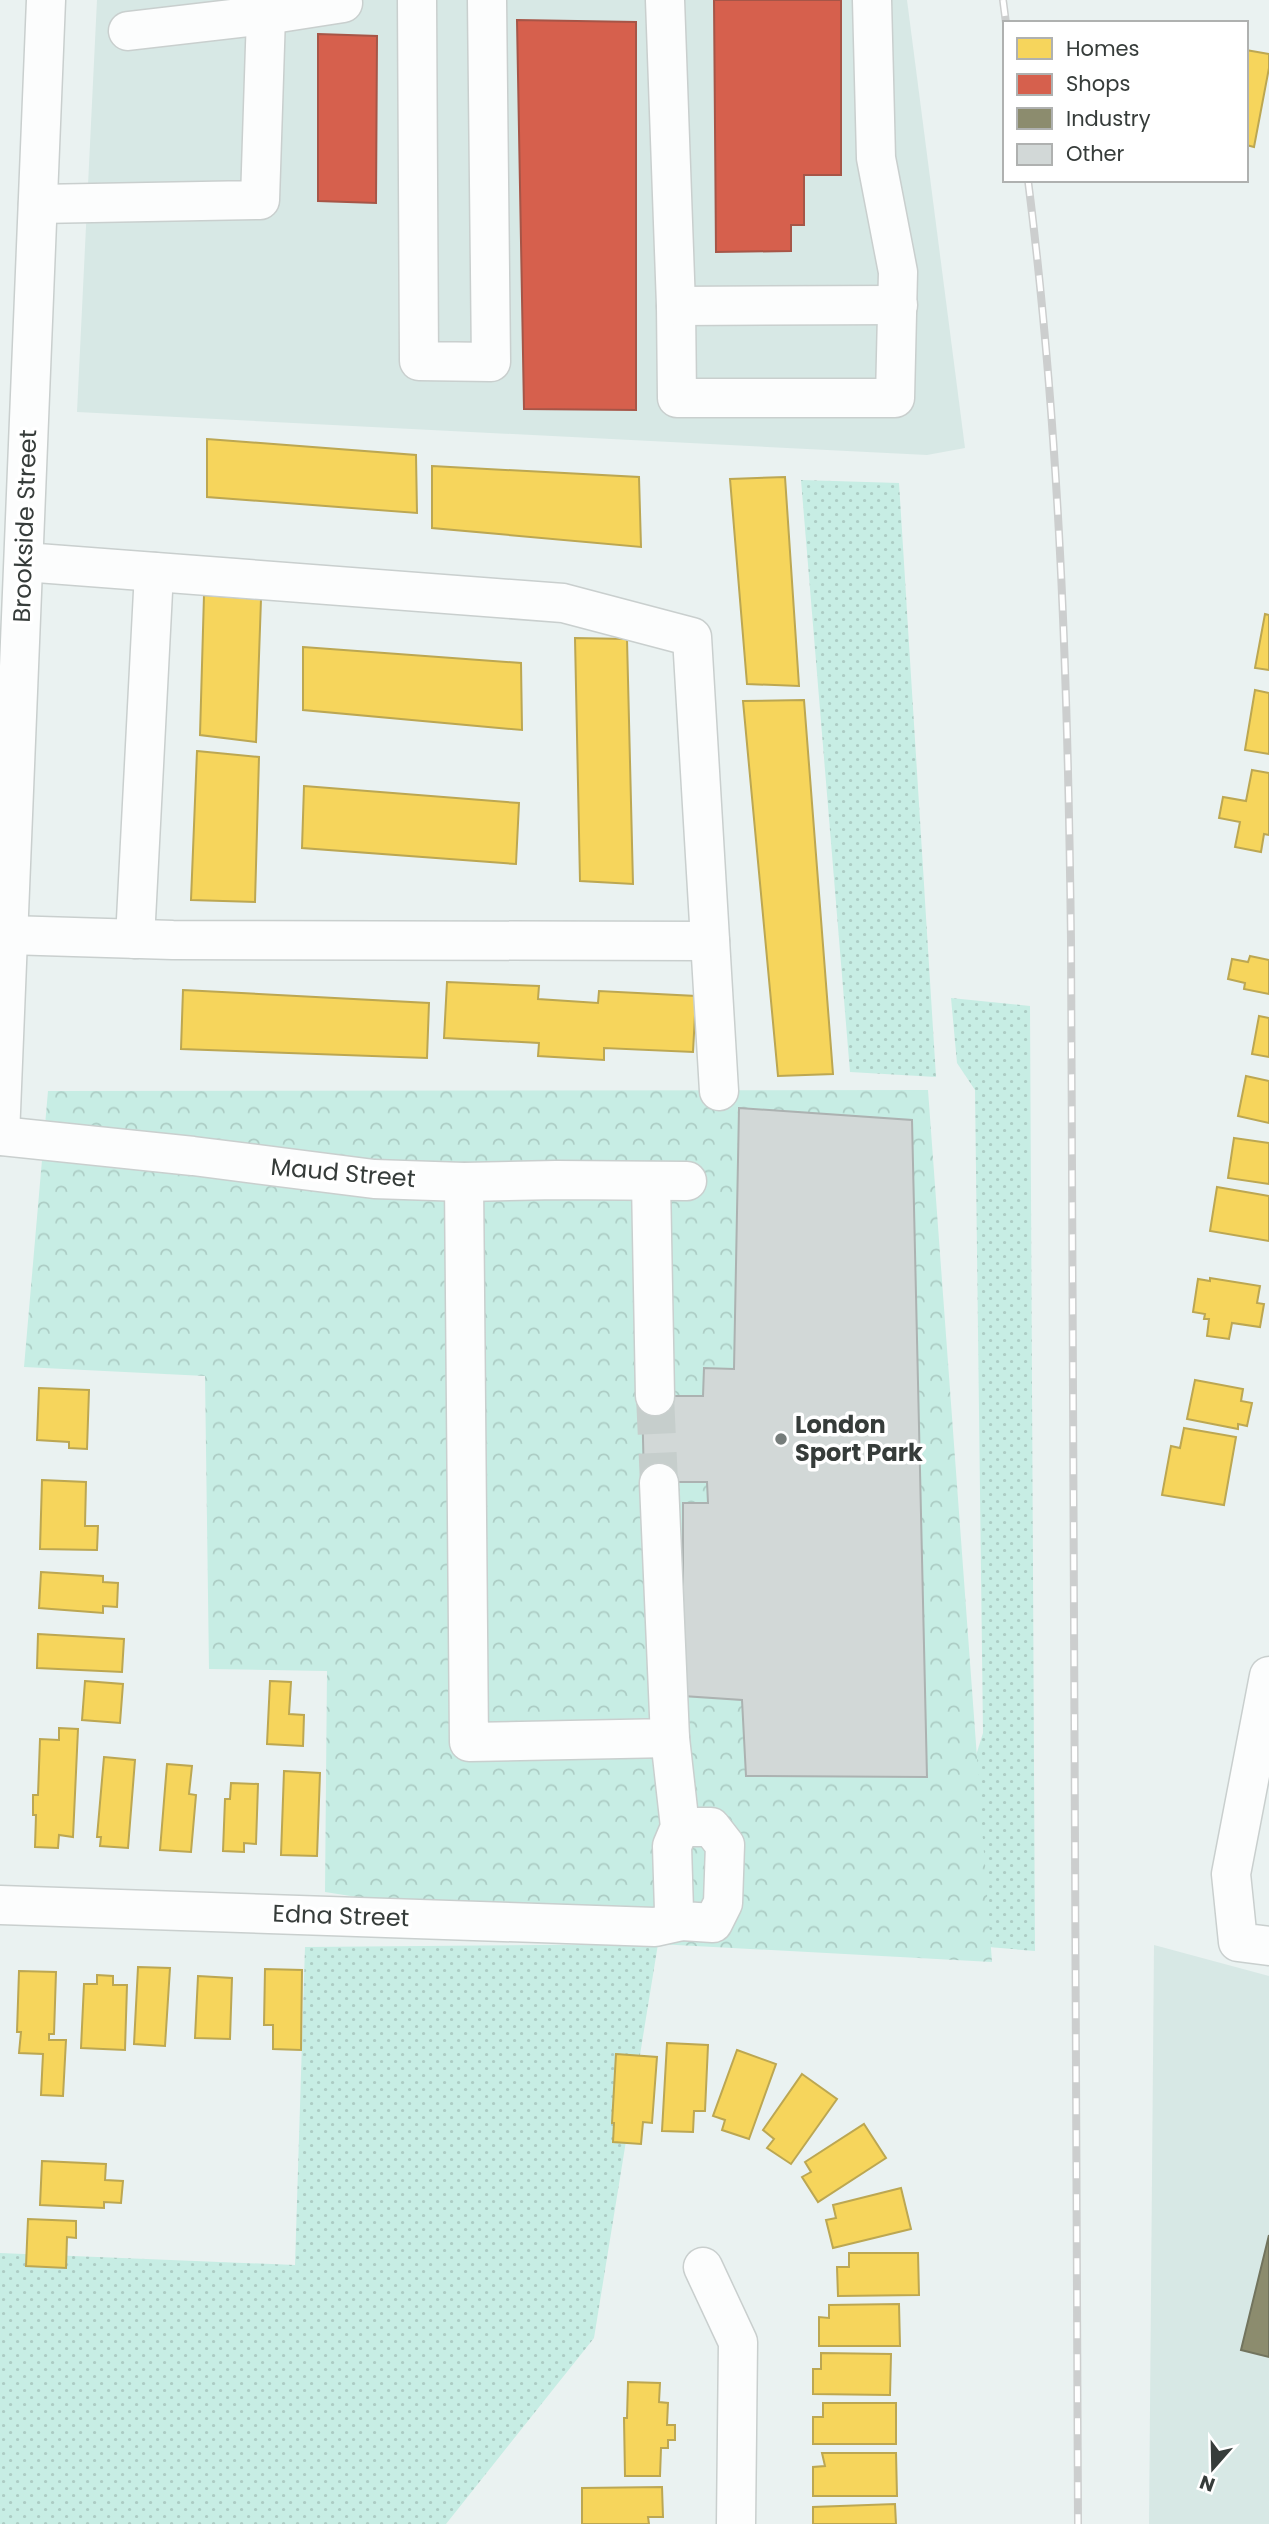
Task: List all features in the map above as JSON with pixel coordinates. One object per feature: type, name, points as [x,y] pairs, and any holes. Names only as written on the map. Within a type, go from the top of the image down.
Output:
[{"type":"street","name":"Brookside Street","points":[[0,1136],[46,0]]},
{"type":"street","points":[[417,0],[419,361],[491,362],[487,0]]},
{"type":"street","points":[[665,0],[677,398],[895,398],[898,272],[876,158],[872,0]]},
{"type":"street","points":[[128,31],[264,8],[343,3]]},
{"type":"street","points":[[38,204],[260,200],[264,8]]},
{"type":"street","points":[[676,306],[898,305]]},
{"type":"street","points":[[24,562],[563,603],[692,637],[719,1091]]},
{"type":"street","points":[[135,939],[154,572]]},
{"type":"street","points":[[8,935],[135,939],[710,942]]},
{"type":"street","name":"Maud Street","points":[[0,1136],[193,1156],[374,1179],[464,1182],[669,1181],[655,1396]]},
{"type":"street","points":[[464,1182],[469,1742],[670,1738]]},
{"type":"street","points":[[659,1483],[670,1738],[680,1827],[671,1846],[674,1911],[682,1921]]},
{"type":"street","points":[[1269,1676],[1231,1874],[1238,1942],[1269,1946]]},
{"type":"street","name":"Edna Street","points":[[0,1905],[655,1927],[682,1921],[713,1923],[723,1903],[725,1845],[711,1827],[680,1827]]},
{"type":"street","points":[[703,2267],[738,2342],[736,2524]]},
{"type":"shaded area","points":[[97,0],[907,0],[965,448],[927,455],[77,412]]},
{"type":"shaded area","points":[[1154,1945],[1269,1976],[1269,2524],[1149,2524]]},
{"type":"green space","points":[[801,480],[899,483],[936,1077],[850,1072]]},
{"type":"green space","points":[[951,998],[1030,1006],[1035,1951],[918,1941],[983,1733],[975,1090],[957,1063]]},
{"type":"green space","points":[[928,1090],[992,1962],[658,1944],[325,1892],[327,1671],[209,1669],[205,1376],[24,1367],[48,1091]]},
{"type":"green space","points":[[658,1944],[594,2338],[446,2524],[0,2524],[0,2253],[295,2265],[305,1947]]},
{"type":"building: Homes","points":[[1248,50],[1269,54],[1269,68],[1254,147],[1248,146]]},
{"type":"building: Homes","points":[[207,439],[416,455],[417,513],[207,497]]},
{"type":"building: Homes","points":[[432,466],[639,477],[641,547],[432,528]]},
{"type":"building: Homes","points":[[785,477],[799,686],[747,684],[730,479]]},
{"type":"building: Homes","points":[[204,595],[261,599],[256,742],[200,735]]},
{"type":"building: Homes","points":[[1265,614],[1269,615],[1269,670],[1255,668]]},
{"type":"building: Homes","points":[[575,638],[627,639],[633,884],[580,881]]},
{"type":"building: Homes","points":[[303,647],[521,663],[522,730],[303,710]]},
{"type":"building: Homes","points":[[1255,690],[1269,693],[1269,754],[1245,750]]},
{"type":"building: Homes","points":[[804,700],[833,1074],[778,1076],[743,701]]},
{"type":"building: Homes","points":[[197,751],[259,757],[255,902],[191,900]]},
{"type":"building: Homes","points":[[1252,770],[1269,773],[1269,835],[1264,834],[1261,852],[1235,847],[1240,822],[1219,818],[1223,797],[1246,801]]},
{"type":"building: Homes","points":[[304,786],[519,803],[516,864],[302,848]]},
{"type":"building: Homes","points":[[1250,956],[1269,960],[1269,994],[1244,989],[1245,983],[1228,979],[1232,959],[1248,962]]},
{"type":"building: Homes","points":[[447,982],[539,986],[538,999],[598,1003],[599,991],[696,996],[693,1052],[604,1048],[604,1060],[538,1056],[539,1043],[444,1038]]},
{"type":"building: Homes","points":[[183,990],[429,1003],[427,1058],[181,1049]]},
{"type":"building: Homes","points":[[1259,1016],[1269,1018],[1269,1057],[1252,1054]]},
{"type":"building: Homes","points":[[1246,1076],[1269,1081],[1269,1123],[1238,1116]]},
{"type":"building: Homes","points":[[1234,1138],[1269,1143],[1269,1184],[1228,1178]]},
{"type":"building: Homes","points":[[1217,1187],[1269,1196],[1269,1241],[1210,1231]]},
{"type":"building: Homes","points":[[1210,1278],[1260,1286],[1257,1303],[1264,1304],[1260,1327],[1232,1323],[1229,1339],[1207,1336],[1209,1319],[1204,1319],[1205,1314],[1193,1312],[1198,1279],[1210,1281]]},
{"type":"building: Homes","points":[[1195,1380],[1243,1389],[1241,1401],[1252,1403],[1247,1426],[1238,1424],[1238,1429],[1187,1419]]},
{"type":"building: Homes","points":[[39,1388],[89,1390],[87,1449],[69,1448],[69,1442],[37,1440]]},
{"type":"building: Homes","points":[[1184,1428],[1236,1437],[1224,1505],[1162,1495],[1171,1446],[1180,1448]]},
{"type":"building: Homes","points":[[42,1480],[86,1482],[85,1526],[98,1526],[97,1550],[40,1549]]},
{"type":"building: Homes","points":[[41,1572],[103,1576],[103,1582],[118,1583],[117,1607],[103,1606],[103,1613],[39,1608]]},
{"type":"building: Homes","points":[[38,1634],[124,1639],[122,1672],[37,1668]]},
{"type":"building: Homes","points":[[85,1681],[123,1684],[120,1723],[82,1720]]},
{"type":"building: Homes","points":[[270,1681],[291,1682],[289,1714],[304,1715],[303,1746],[267,1744]]},
{"type":"building: Homes","points":[[59,1728],[78,1729],[73,1837],[59,1835],[58,1848],[35,1847],[36,1815],[33,1815],[33,1795],[38,1795],[40,1739],[59,1740]]},
{"type":"building: Homes","points":[[104,1757],[135,1760],[128,1848],[100,1846],[101,1837],[97,1837]]},
{"type":"building: Homes","points":[[167,1764],[192,1766],[189,1794],[196,1795],[191,1852],[160,1850]]},
{"type":"building: Homes","points":[[284,1771],[320,1773],[317,1856],[281,1855]]},
{"type":"building: Homes","points":[[231,1783],[258,1784],[256,1844],[244,1843],[244,1852],[223,1851],[225,1799],[230,1799]]},
{"type":"building: Homes","points":[[138,1967],[170,1968],[165,2046],[134,2044]]},
{"type":"building: Homes","points":[[265,1969],[302,1970],[301,2050],[273,2049],[273,2025],[264,2025]]},
{"type":"building: Homes","points":[[19,1971],[56,1972],[54,2034],[49,2034],[49,2040],[66,2040],[63,2096],[41,2095],[43,2054],[19,2053]]},
{"type":"building: Homes","points":[[97,1975],[113,1976],[113,1985],[127,1985],[125,2050],[81,2048],[84,1984],[97,1984]]},
{"type":"building: Homes","points":[[198,1976],[232,1978],[230,2039],[195,2038]]},
{"type":"building: Homes","points":[[667,2043],[708,2045],[705,2111],[694,2111],[693,2132],[662,2131]]},
{"type":"building: Homes","points":[[737,2050],[776,2064],[749,2139],[722,2130],[725,2120],[713,2116]]},
{"type":"building: Homes","points":[[616,2054],[657,2057],[652,2123],[643,2122],[641,2144],[613,2142]]},
{"type":"building: Homes","points":[[802,2074],[837,2099],[791,2164],[767,2148],[774,2139],[763,2130]]},
{"type":"building: Homes","points":[[864,2124],[886,2158],[818,2202],[802,2177],[811,2172],[805,2162]]},
{"type":"building: Homes","points":[[42,2161],[106,2164],[105,2180],[123,2181],[121,2203],[104,2202],[104,2208],[40,2205]]},
{"type":"building: Homes","points":[[901,2188],[911,2229],[833,2248],[826,2220],[836,2218],[833,2205]]},
{"type":"building: Homes","points":[[28,2219],[76,2221],[76,2238],[67,2237],[66,2268],[26,2266]]},
{"type":"building: Homes","points":[[849,2253],[918,2253],[919,2295],[838,2296],[837,2267],[849,2267]]},
{"type":"building: Homes","points":[[899,2304],[900,2346],[819,2346],[819,2317],[829,2318],[829,2305]]},
{"type":"building: Homes","points":[[821,2353],[891,2354],[890,2395],[813,2394],[813,2369],[821,2369]]},
{"type":"building: Homes","points":[[628,2382],[660,2383],[659,2402],[668,2403],[667,2425],[675,2425],[675,2440],[668,2440],[668,2448],[661,2448],[660,2476],[625,2476],[624,2418],[627,2418]]},
{"type":"building: Homes","points":[[823,2403],[896,2403],[896,2444],[813,2444],[813,2417],[823,2417]]},
{"type":"building: Homes","points":[[822,2453],[896,2453],[897,2496],[813,2496],[813,2467],[825,2466]]},
{"type":"building: Homes","points":[[662,2487],[663,2517],[648,2517],[649,2524],[582,2524],[582,2488]]},
{"type":"building: Homes","points":[[895,2504],[896,2524],[813,2524],[813,2507]]},
{"type":"building: Shops","points":[[714,0],[841,0],[841,175],[804,175],[804,225],[791,225],[791,251],[716,252]]},
{"type":"building: Shops","points":[[517,20],[636,22],[636,410],[524,409]]},
{"type":"building: Shops","points":[[318,34],[377,36],[376,203],[318,201]]},
{"type":"building: Industry","points":[[1269,2235],[1269,2357],[1241,2350]]},
{"type":"building: Other","name":"London Sport Park","points":[[739,1108],[912,1120],[927,1777],[746,1776],[742,1700],[683,1696],[683,1503],[708,1503],[707,1482],[644,1482],[642,1396],[703,1396],[704,1368],[734,1369]]},
{"type":"tunnel","points":[[655,1396],[659,1483]]},
{"type":"railway","points":[[1003,0],[1006,21]]},
{"type":"railway","points":[[1028,182],[1055,465],[1065,655],[1070,846],[1078,2524]]},
{"type":"place","name":"London Sport Park","points":[[781,1439]]}]
